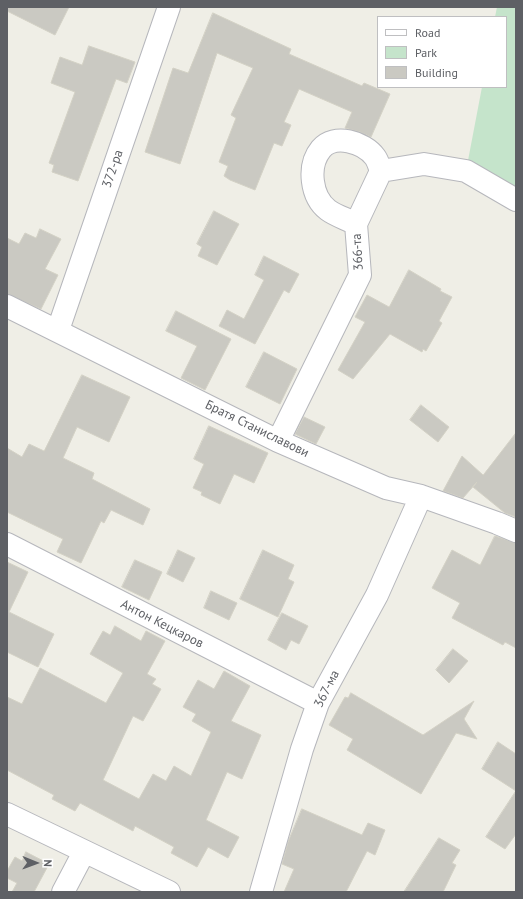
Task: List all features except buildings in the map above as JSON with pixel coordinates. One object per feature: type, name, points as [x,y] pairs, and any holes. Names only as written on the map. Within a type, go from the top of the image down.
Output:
[{"type":"street","name":"372-ра","points":[[58,330],[169,7]]},
{"type":"street","points":[[356,224],[329,210],[321,202],[314,188],[312,176],[314,161],[321,148],[334,142],[349,141],[363,146],[375,157],[381,170],[424,164],[466,171],[516,200]]},
{"type":"street","name":"366-та","points":[[278,441],[360,275],[356,224],[381,170]]},
{"type":"street","name":"Братя Станиславови","points":[[7,306],[58,330],[278,441],[386,488],[421,496],[516,531]]},
{"type":"street","name":"367-ма","points":[[261,892],[302,749],[318,704],[377,596],[421,496]]},
{"type":"street","name":"Антон Кецкаров","points":[[7,544],[318,704]]},
{"type":"street","points":[[7,814],[169,892]]},
{"type":"street","points":[[63,892],[84,852]]},
{"type":"green space","points":[[497,7],[516,7],[516,200],[466,171],[482,88],[507,88],[507,16],[495,16]]}]
